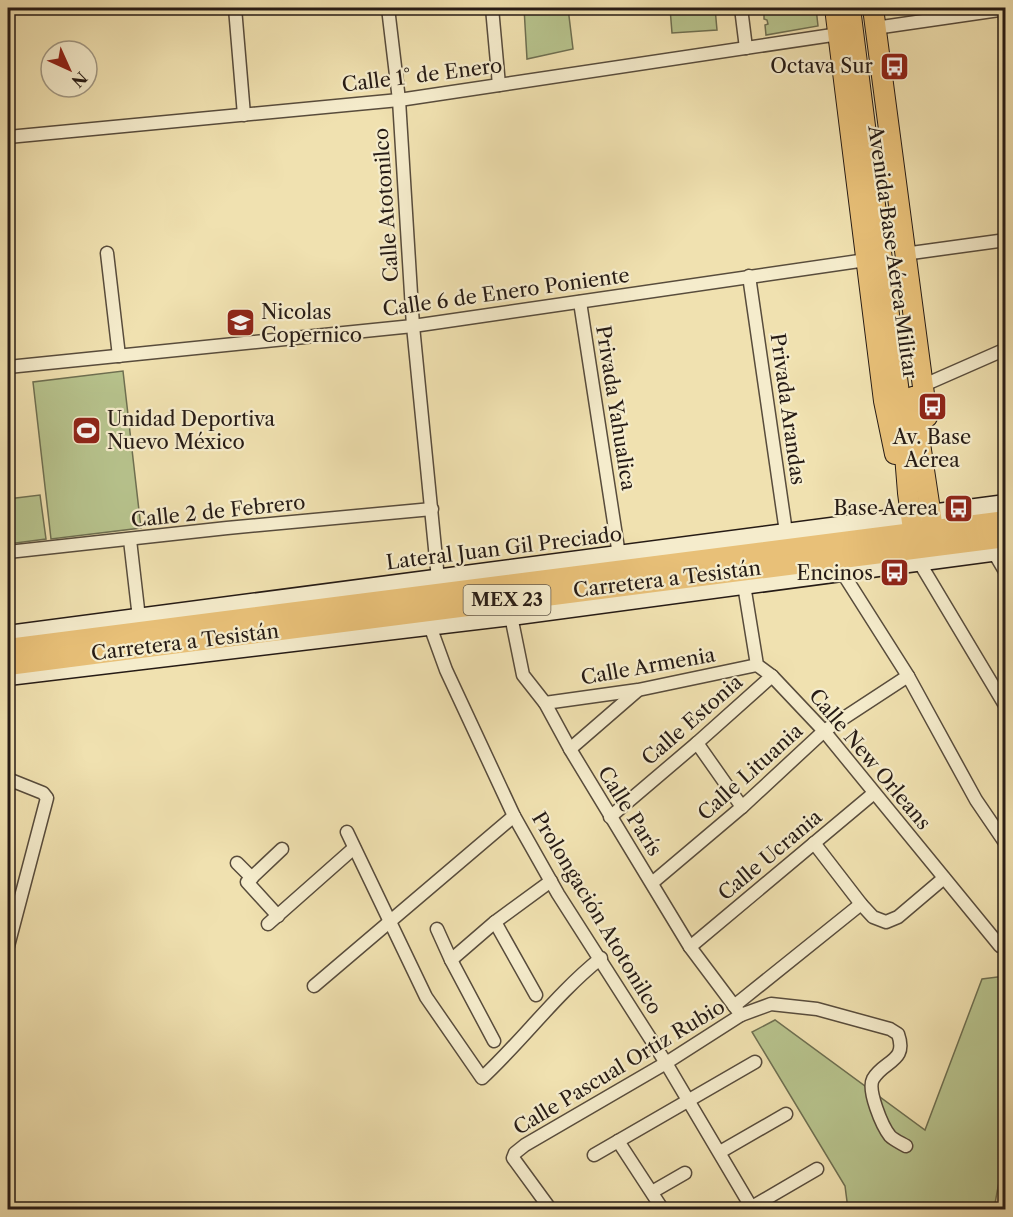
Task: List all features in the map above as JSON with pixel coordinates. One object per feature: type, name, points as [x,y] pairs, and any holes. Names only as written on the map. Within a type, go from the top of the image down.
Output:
[{"type":"main road","name":"Avenida Base Aérea Militar","points":[[835,8],[884,401],[897,462],[925,533]]},
{"type":"main road","name":"Avenida Base Aérea Militar","points":[[850,8],[902,417],[908,493]]},
{"type":"main road","name":"Avenida Base Aérea Militar","points":[[861,8],[910,382],[925,533]]},
{"type":"main road","name":"Avenida Base Aérea Militar","points":[[873,8],[904,254],[924,385],[932,472],[925,533]]},
{"type":"main road","points":[[8,676],[511,616],[842,572],[925,533],[1005,504]]},
{"type":"main road","name":"Carretera a Tesistán","points":[[8,664],[1005,521]]},
{"type":"main road","name":"Carretera a Tesistán","points":[[8,650],[338,600],[788,541],[925,533],[1001,546]]},
{"type":"main road","name":"Lateral Juan Gil Preciado","points":[[8,635],[139,618],[338,600],[438,579],[619,555],[788,541]]},
{"type":"street","points":[[235,8],[244,115]]},
{"type":"street","name":"Calle Atotonilco","points":[[388,8],[399,100],[414,326],[438,579]]},
{"type":"street","points":[[492,8],[500,85]]},
{"type":"street","points":[[741,8],[746,48]]},
{"type":"street","points":[[875,28],[1005,9]]},
{"type":"street","name":"Calle 1° de Enero","points":[[8,137],[399,100],[839,34]]},
{"type":"street","points":[[904,254],[1005,240]]},
{"type":"street","points":[[107,253],[119,356]]},
{"type":"street","name":"Calle 6 de Enero Poniente","points":[[8,367],[414,326],[866,260]]},
{"type":"street","name":"Privada Arandas","points":[[749,276],[788,541]]},
{"type":"street","name":"Privada Yahualica","points":[[580,302],[619,555]]},
{"type":"street","points":[[924,385],[1005,349]]},
{"type":"street","name":"Calle 2 de Febrero","points":[[8,552],[227,528],[432,510]]},
{"type":"street","points":[[925,533],[1005,707]]},
{"type":"street","points":[[130,540],[139,618]]},
{"type":"street","points":[[1001,546],[1005,573]]},
{"type":"street","points":[[842,572],[908,676],[976,800],[1005,844]]},
{"type":"street","points":[[744,585],[757,665]]},
{"type":"street","name":"Calle París","points":[[511,616],[523,675],[545,703],[610,817],[690,947],[738,1011]]},
{"type":"street","name":"Prolongación Atotonilco","points":[[429,626],[446,670],[514,816],[551,881],[666,1063],[752,1208]]},
{"type":"street","name":"Calle New Orleans","points":[[757,665],[772,676],[824,731],[1000,946]]},
{"type":"street","name":"Calle Armenia","points":[[545,703],[638,690],[757,665]]},
{"type":"street","name":"Calle Estonia","points":[[610,817],[698,743],[772,676]]},
{"type":"street","name":"Calle Lituania","points":[[652,883],[742,807],[824,731],[908,676]]},
{"type":"street","points":[[570,749],[638,690]]},
{"type":"street","points":[[698,743],[742,807]]},
{"type":"street","points":[[8,779],[43,793],[46,798],[8,946]]},
{"type":"street","name":"Calle Ucrania","points":[[690,947],[874,793]]},
{"type":"street","points":[[314,986],[514,816]]},
{"type":"street","points":[[347,832],[426,997],[482,1078],[510,1052],[576,978],[601,958]]},
{"type":"street","points":[[814,843],[861,904],[873,916],[886,922],[898,917],[944,878]]},
{"type":"street","points":[[282,849],[247,882],[273,920],[354,848]]},
{"type":"street","points":[[237,863],[252,878]]},
{"type":"street","points":[[451,960],[495,922],[551,881]]},
{"type":"street","points":[[738,1011],[861,904]]},
{"type":"street","points":[[495,922],[536,994]]},
{"type":"street","points":[[437,929],[494,1041]]},
{"type":"street","points":[[738,1011],[771,1004],[817,1009],[890,1029],[898,1034],[901,1044],[898,1055],[873,1078],[872,1086],[879,1118],[891,1137],[906,1146]]},
{"type":"street","name":"Calle Pascual Ortiz Rubio","points":[[551,1209],[518,1167],[513,1158],[515,1153],[666,1063],[738,1011]]},
{"type":"street","points":[[594,1155],[755,1062]]},
{"type":"street","points":[[720,1152],[786,1114]]},
{"type":"street","points":[[618,1141],[663,1209]]},
{"type":"street","points":[[752,1208],[817,1169]]},
{"type":"street","points":[[652,1192],[685,1173]]},
{"type":"green space","points":[[524,8],[568,8],[573,49],[527,59]]},
{"type":"green space","points":[[670,8],[715,8],[717,30],[672,33]]},
{"type":"green space","points":[[764,8],[816,8],[818,26],[766,35],[765,25],[768,24],[764,19]]},
{"type":"green space","name":"Unidad Deportiva Nuevo México","points":[[123,371],[141,528],[51,539],[33,382]]},
{"type":"green space","points":[[40,495],[46,539],[8,544],[8,499]]},
{"type":"green space","points":[[1005,976],[1005,1149],[994,1209],[848,1209],[845,1186],[752,1032],[775,1020],[925,1130],[982,979]]},
{"type":"place","name":"Octava Sur","points":[[894,66]]},
{"type":"place","name":"Nicolas Copernico","points":[[240,323]]},
{"type":"place","name":"Av. Base Aérea","points":[[932,407]]},
{"type":"place","name":"Unidad Deportiva Nuevo México","points":[[86,431]]},
{"type":"place","name":"Base Aerea","points":[[959,508]]},
{"type":"place","name":"Encinos","points":[[894,573]]}]
